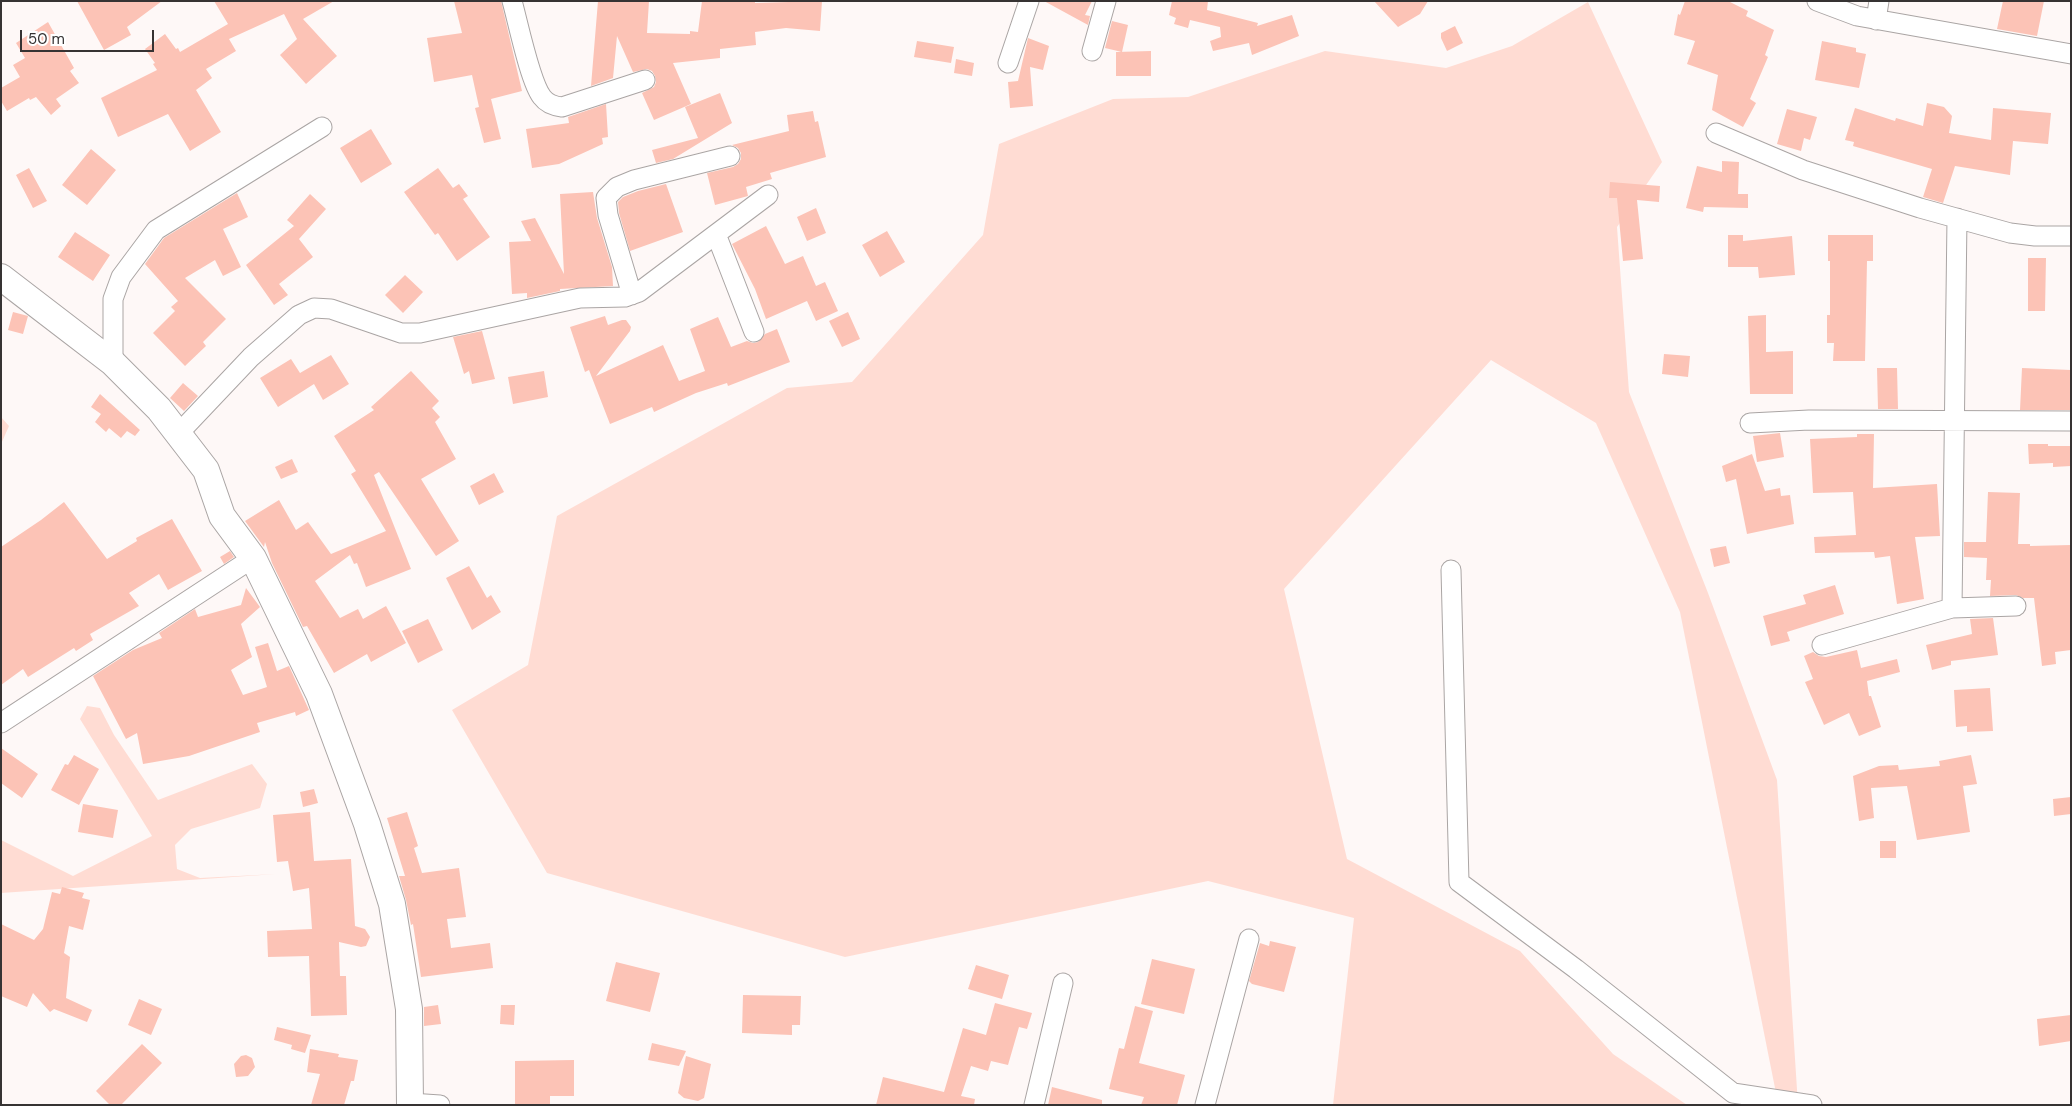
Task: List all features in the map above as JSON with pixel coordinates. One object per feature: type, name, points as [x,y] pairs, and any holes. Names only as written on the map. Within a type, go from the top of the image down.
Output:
[{"type":"street","points":[[512,1],[532,72],[541,96],[548,103],[562,107],[645,80]]},
{"type":"street","points":[[1008,62],[1029,1]]},
{"type":"street","points":[[1092,51],[1106,1]]},
{"type":"street","points":[[1817,1],[1857,16],[1876,20],[2071,54]]},
{"type":"street","points":[[1876,20],[1879,1]]},
{"type":"street","points":[[113,363],[113,299],[121,277],[156,230],[322,127]]},
{"type":"street","points":[[1716,134],[1803,170],[1920,208],[2010,233],[2035,236],[2071,236]]},
{"type":"street","points":[[632,296],[608,215],[606,198],[617,187],[634,180],[730,156]]},
{"type":"street","points":[[179,433],[251,357],[299,315],[314,308],[331,309],[401,333],[420,333],[580,298],[625,298],[632,296],[768,195]]},
{"type":"street","points":[[1952,608],[1957,218]]},
{"type":"street","points":[[716,234],[754,332]]},
{"type":"street","points":[[1,277],[113,363],[141,389],[179,433],[206,470],[222,516],[253,558],[319,694],[367,824],[392,904],[409,1009],[410,1104],[440,1105]]},
{"type":"street","points":[[1750,423],[1809,420],[1954,419],[2071,421]]},
{"type":"street","points":[[1,722],[253,558]]},
{"type":"street","points":[[1451,570],[1459,882],[1576,968],[1733,1093],[1812,1105]]},
{"type":"street","points":[[1822,645],[1952,608],[2016,606]]},
{"type":"street","points":[[1205,1105],[1249,939]]},
{"type":"street","points":[[1034,1105],[1063,983]]},
{"type":"shaded area","points":[[1588,2],[1662,162],[1617,227],[1629,392],[1708,593],[1777,780],[1798,1105],[1776,1093],[1680,612],[1596,423],[1491,360],[1284,589],[1347,859],[1520,951],[1613,1054],[1687,1105],[1333,1105],[1354,918],[1208,881],[845,957],[547,873],[452,710],[528,665],[557,516],[787,388],[852,382],[983,235],[999,144],[1113,99],[1188,97],[1325,51],[1446,68],[1512,46]]},
{"type":"shaded area","points":[[1,417],[9,426],[1,444]]},
{"type":"shaded area","points":[[87,706],[100,708],[114,735],[158,800],[252,764],[267,784],[260,808],[191,829],[175,845],[177,869],[200,878],[276,874],[1,893],[1,840],[73,876],[152,836],[80,719]]},
{"type":"building","points":[[77,1],[162,1],[127,27],[131,35],[104,50]]},
{"type":"building","points":[[214,1],[334,1],[303,19],[337,56],[306,84],[280,55],[297,39],[284,14],[229,39],[236,51],[206,69],[212,78],[196,90],[221,132],[190,151],[168,114],[118,137],[101,98],[157,70],[153,64],[155,63],[145,49],[165,34],[180,52],[228,24]]},
{"type":"building","points":[[454,1],[501,1],[522,91],[491,99],[501,139],[484,143],[475,108],[479,107],[472,75],[434,82],[427,38],[462,33]]},
{"type":"building","points":[[598,1],[649,1],[647,33],[690,34],[690,31],[698,32],[702,1],[755,1],[755,3],[822,1],[820,31],[786,28],[755,32],[756,45],[720,49],[720,58],[673,63],[691,104],[654,120],[642,93],[654,87],[656,82],[655,76],[652,71],[647,69],[633,72],[617,36],[613,78],[591,86]]},
{"type":"building","points":[[1044,1],[1092,1],[1085,15],[1090,16],[1088,25]]},
{"type":"building","points":[[1172,1],[1208,1],[1207,10],[1258,23],[1257,26],[1292,15],[1299,36],[1252,55],[1249,43],[1213,51],[1210,41],[1221,37],[1220,27],[1190,20],[1188,28],[1174,24],[1176,18],[1169,15]]},
{"type":"building","points":[[1374,1],[1428,1],[1420,14],[1398,27]]},
{"type":"building","points":[[1685,1],[1728,1],[1748,11],[1746,16],[1774,30],[1765,55],[1768,57],[1750,99],[1756,103],[1743,127],[1712,110],[1718,75],[1687,64],[1695,41],[1674,35],[1678,14],[1680,15]]},
{"type":"building","points":[[2003,1],[2044,1],[2037,36],[1997,29]]},
{"type":"building","points":[[1112,21],[1128,25],[1122,52],[1105,48]]},
{"type":"building","points":[[48,22],[74,68],[70,71],[79,83],[56,99],[61,106],[51,115],[36,97],[30,100],[29,98],[7,111],[1,101],[1,88],[20,77],[13,65],[25,58],[16,43]]},
{"type":"building","points":[[1455,26],[1463,43],[1447,51],[1441,38],[1441,33]]},
{"type":"building","points":[[1028,38],[1049,46],[1043,70],[1030,67],[1033,106],[1010,108],[1008,82],[1018,81]]},
{"type":"building","points":[[917,41],[954,47],[951,63],[914,57]]},
{"type":"building","points":[[1822,41],[1856,48],[1856,52],[1866,54],[1859,88],[1815,80]]},
{"type":"building","points":[[1151,51],[1151,76],[1116,76],[1116,52]]},
{"type":"building","points":[[956,59],[974,63],[972,76],[954,73]]},
{"type":"building","points":[[720,93],[732,123],[673,159],[656,163],[652,150],[698,138],[685,107]]},
{"type":"building","points":[[1927,103],[1944,107],[1952,116],[1949,133],[1991,140],[1993,108],[2051,113],[2048,144],[2013,141],[2010,175],[1955,166],[1943,203],[1923,197],[1932,169],[1853,146],[1854,142],[1845,140],[1855,108],[1895,121],[1896,118],[1923,126]]},
{"type":"building","points":[[606,104],[608,137],[602,138],[603,144],[559,164],[532,168],[526,129],[569,123],[568,117]]},
{"type":"building","points":[[1787,109],[1817,117],[1810,140],[1804,138],[1801,151],[1777,144]]},
{"type":"building","points":[[813,111],[815,122],[818,121],[826,157],[770,173],[772,179],[746,187],[748,196],[715,205],[707,173],[738,164],[741,159],[741,153],[738,148],[732,145],[789,131],[787,115]]},
{"type":"building","points":[[371,129],[392,164],[361,183],[340,148]]},
{"type":"building","points":[[91,149],[116,170],[87,205],[62,185]]},
{"type":"building","points":[[1722,161],[1739,162],[1738,194],[1748,194],[1748,208],[1704,207],[1703,212],[1686,208],[1697,166],[1722,172]]},
{"type":"building","points":[[29,168],[47,201],[33,208],[16,175]]},
{"type":"building","points":[[438,168],[453,188],[459,184],[468,196],[463,199],[490,237],[457,261],[438,233],[435,235],[404,192]]},
{"type":"building","points":[[1610,182],[1660,186],[1659,202],[1637,200],[1643,259],[1623,261],[1617,198],[1609,198]]},
{"type":"building","points":[[666,184],[683,232],[630,251],[619,213],[618,202],[623,197],[638,191]]},
{"type":"building","points":[[593,192],[597,218],[612,267],[613,286],[560,289],[560,291],[527,298],[527,293],[512,294],[509,242],[531,241],[521,221],[535,218],[564,274],[560,194]]},
{"type":"building","points":[[237,193],[248,217],[223,229],[241,267],[223,276],[215,260],[185,278],[226,319],[203,342],[206,346],[185,366],[153,333],[175,311],[171,307],[178,301],[145,264],[164,238]]},
{"type":"building","points":[[310,194],[326,209],[299,239],[313,257],[279,284],[288,295],[274,305],[246,265],[294,226],[287,220]]},
{"type":"building","points":[[816,208],[826,233],[807,241],[797,217]]},
{"type":"building","points":[[766,226],[785,264],[803,256],[816,286],[825,282],[838,311],[816,321],[807,301],[766,319],[755,289],[732,244]]},
{"type":"building","points":[[887,231],[905,262],[880,277],[862,245]]},
{"type":"building","points":[[75,232],[110,255],[93,281],[58,257]]},
{"type":"building","points":[[1728,235],[1743,235],[1743,241],[1792,236],[1795,275],[1759,278],[1758,267],[1728,267]]},
{"type":"building","points":[[1828,235],[1873,235],[1873,261],[1867,261],[1865,361],[1833,361],[1834,343],[1827,343],[1827,315],[1830,315]]},
{"type":"building","points":[[2028,258],[2046,258],[2045,311],[2028,311]]},
{"type":"building","points":[[405,275],[423,292],[403,313],[385,295]]},
{"type":"building","points":[[13,312],[28,316],[23,334],[8,330]]},
{"type":"building","points":[[848,312],[860,339],[842,347],[829,321]]},
{"type":"building","points":[[1766,315],[1766,352],[1793,351],[1793,394],[1750,394],[1748,316]]},
{"type":"building","points":[[605,316],[608,325],[626,320],[631,327],[630,331],[596,376],[663,345],[679,381],[705,371],[690,329],[718,317],[731,347],[747,341],[758,342],[765,334],[777,329],[790,362],[728,386],[727,383],[696,393],[654,412],[652,407],[610,424],[589,370],[585,372],[570,327]]},
{"type":"building","points":[[482,331],[495,379],[472,384],[469,371],[464,374],[453,337]]},
{"type":"building","points":[[1664,354],[1690,356],[1688,377],[1662,374]]},
{"type":"building","points":[[331,355],[349,384],[323,400],[314,384],[278,407],[260,378],[291,359],[300,373]]},
{"type":"building","points":[[1877,368],[1897,368],[1898,409],[1878,409]]},
{"type":"building","points":[[2022,368],[2071,370],[2071,410],[2020,410]]},
{"type":"building","points":[[411,371],[439,401],[432,408],[440,417],[435,422],[456,459],[421,479],[459,541],[436,556],[379,472],[374,475],[411,569],[366,587],[357,563],[354,564],[350,555],[315,581],[340,618],[358,609],[363,619],[386,606],[406,643],[371,662],[367,654],[334,673],[307,626],[303,627],[272,563],[265,542],[264,547],[245,521],[279,500],[296,530],[308,522],[331,554],[386,531],[351,474],[356,471],[334,436],[374,410],[371,407]]},
{"type":"building","points":[[544,371],[548,397],[513,404],[508,377]]},
{"type":"building","points":[[183,383],[198,396],[184,411],[170,398]]},
{"type":"building","points":[[100,394],[140,430],[135,436],[127,431],[121,438],[109,428],[106,432],[95,422],[101,414],[91,407]]},
{"type":"building","points":[[1780,433],[1784,457],[1757,462],[1753,436]]},
{"type":"building","points":[[1857,434],[1874,434],[1873,488],[1937,484],[1940,536],[1915,537],[1924,599],[1897,604],[1890,556],[1875,558],[1874,552],[1815,553],[1814,537],[1856,535],[1853,492],[1813,493],[1810,439],[1857,437]]},
{"type":"building","points":[[2028,444],[2071,446],[2071,466],[2053,467],[2053,463],[2029,464]]},
{"type":"building","points":[[1752,454],[1765,491],[1780,488],[1781,496],[1790,495],[1794,524],[1747,534],[1736,479],[1726,482],[1722,466]]},
{"type":"building","points":[[292,459],[298,472],[281,479],[275,467]]},
{"type":"building","points":[[494,473],[504,492],[479,505],[470,486]]},
{"type":"building","points":[[1988,492],[2020,493],[2018,544],[2030,544],[2030,546],[2071,545],[2071,650],[2055,652],[2056,664],[2042,666],[2034,598],[2023,598],[2016,595],[1990,596],[1991,580],[1986,580],[1987,558],[1964,557],[1964,542],[1986,542]]},
{"type":"building","points":[[64,502],[107,559],[137,541],[136,538],[172,519],[202,571],[168,590],[159,574],[129,593],[139,606],[90,634],[93,640],[76,651],[74,648],[28,677],[23,669],[1,685],[1,547]]},
{"type":"building","points":[[1726,546],[1730,563],[1714,567],[1710,549]]},
{"type":"building","points":[[230,551],[234,557],[224,564],[220,557]]},
{"type":"building","points":[[469,566],[487,598],[491,595],[501,612],[472,630],[446,578]]},
{"type":"building","points":[[1835,585],[1844,614],[1787,632],[1790,641],[1771,646],[1763,616],[1806,604],[1803,595]]},
{"type":"building","points":[[246,588],[260,607],[241,624],[252,657],[231,670],[243,695],[267,687],[255,647],[268,643],[277,671],[289,666],[309,710],[296,716],[295,712],[257,723],[260,732],[189,756],[143,764],[137,733],[126,739],[93,676],[133,650],[162,638],[159,633],[195,609],[198,617],[241,605]]},
{"type":"building","points":[[1993,618],[1998,655],[1951,661],[1951,665],[1932,670],[1926,645],[1972,634],[1970,619]]},
{"type":"building","points":[[428,619],[443,650],[418,663],[402,631]]},
{"type":"building","points":[[1857,650],[1861,668],[1897,659],[1900,672],[1867,681],[1869,696],[1871,696],[1881,727],[1859,736],[1849,713],[1824,725],[1805,682],[1813,679],[1804,656],[1813,652],[1819,656],[1826,657]]},
{"type":"building","points":[[1990,688],[1993,731],[1967,732],[1967,726],[1956,727],[1954,690]]},
{"type":"building","points":[[1,748],[38,774],[22,798],[1,783]]},
{"type":"building","points":[[74,755],[99,769],[79,805],[51,790],[65,764],[68,765]]},
{"type":"building","points":[[1971,755],[1977,784],[1963,786],[1970,832],[1917,840],[1907,786],[1871,788],[1874,818],[1859,821],[1853,776],[1879,766],[1898,765],[1899,770],[1940,766],[1939,761]]},
{"type":"building","points":[[314,789],[318,803],[303,807],[300,792]]},
{"type":"building","points":[[2071,797],[2071,814],[2054,816],[2053,799]]},
{"type":"building","points":[[83,804],[118,810],[113,838],[78,832]]},
{"type":"building","points":[[310,812],[314,861],[351,859],[355,926],[365,929],[370,937],[366,946],[361,947],[339,942],[340,976],[346,976],[347,1015],[311,1016],[309,956],[268,957],[267,931],[312,929],[309,888],[293,891],[288,861],[277,862],[273,815]]},
{"type":"building","points":[[407,812],[418,846],[414,848],[422,873],[459,868],[466,917],[447,919],[451,948],[490,943],[493,968],[421,977],[413,924],[411,925],[399,876],[405,876],[387,818]]},
{"type":"building","points":[[1880,841],[1896,841],[1896,858],[1880,858]]},
{"type":"building","points":[[62,887],[84,893],[82,898],[90,900],[83,930],[69,926],[64,953],[70,957],[66,998],[92,1010],[87,1022],[54,1009],[50,1012],[33,993],[27,1007],[1,996],[1,924],[34,940],[43,929],[52,892],[60,894]]},
{"type":"building","points":[[1270,941],[1296,947],[1284,992],[1252,984],[1249,981],[1260,943],[1269,946]]},
{"type":"building","points":[[1152,959],[1195,969],[1184,1014],[1141,1004]]},
{"type":"building","points":[[616,962],[660,973],[650,1012],[606,1001]]},
{"type":"building","points":[[976,965],[1009,975],[1002,999],[968,989]]},
{"type":"building","points":[[743,995],[801,996],[800,1025],[792,1025],[792,1035],[742,1033]]},
{"type":"building","points":[[139,999],[162,1009],[151,1035],[128,1025]]},
{"type":"building","points":[[995,1003],[1032,1013],[1027,1029],[1019,1027],[1008,1065],[991,1061],[988,1071],[971,1066],[961,1096],[975,1099],[974,1105],[876,1105],[883,1077],[944,1092],[963,1028],[986,1035]]},
{"type":"building","points":[[438,1005],[441,1024],[424,1026],[424,1007]]},
{"type":"building","points":[[501,1005],[515,1005],[514,1025],[500,1024]]},
{"type":"building","points":[[1135,1006],[1153,1011],[1139,1063],[1185,1075],[1177,1105],[1141,1105],[1144,1097],[1109,1089],[1119,1048],[1124,1049]]},
{"type":"building","points":[[2071,1015],[2071,1041],[2039,1046],[2037,1019]]},
{"type":"building","points":[[277,1027],[311,1035],[305,1053],[291,1049],[292,1045],[274,1040]]},
{"type":"building","points":[[652,1043],[686,1051],[679,1066],[648,1060]]},
{"type":"building","points":[[142,1044],[162,1063],[121,1105],[110,1105],[96,1091]]},
{"type":"building","points":[[310,1049],[339,1054],[338,1057],[358,1060],[354,1081],[351,1081],[344,1105],[311,1105],[320,1074],[307,1072]]},
{"type":"building","points":[[246,1055],[252,1058],[255,1067],[248,1076],[236,1077],[234,1064],[241,1056]]},
{"type":"building","points":[[686,1056],[711,1064],[704,1098],[698,1101],[684,1098],[678,1093]]},
{"type":"building","points":[[574,1060],[574,1096],[550,1096],[550,1105],[515,1105],[515,1061]]},
{"type":"building","points":[[1052,1087],[1102,1100],[1102,1105],[1048,1105]]}]
